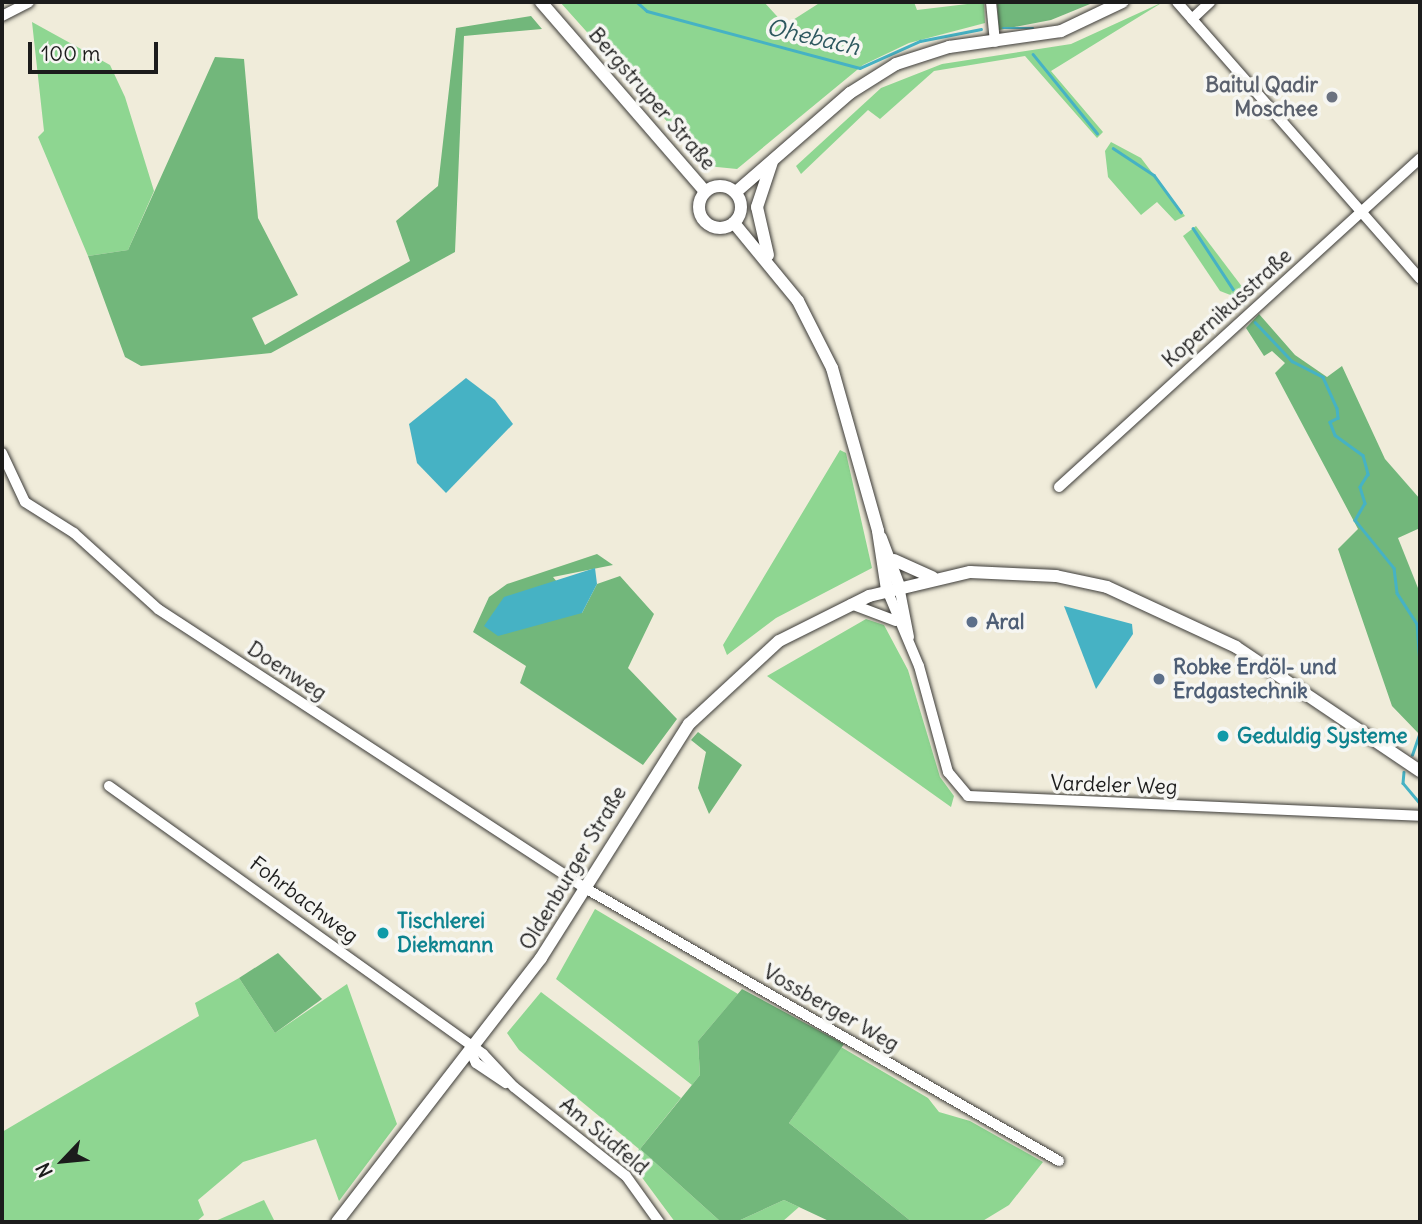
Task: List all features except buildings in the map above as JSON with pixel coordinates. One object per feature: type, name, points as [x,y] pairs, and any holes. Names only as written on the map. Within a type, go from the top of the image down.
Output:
[{"type":"main road","name":"Bergstruper Straße","points":[[541,2],[705,191]]},
{"type":"main road","points":[[736,192],[850,93],[896,64],[995,41],[1061,31],[1122,2]]},
{"type":"main road","points":[[769,259],[757,207],[772,162]]},
{"type":"main road","points":[[724,186],[736,192],[741,205],[734,223],[715,228],[704,221],[698,202],[705,191],[724,186]]},
{"type":"main road","points":[[734,223],[769,259],[832,368],[893,588]]},
{"type":"main road","points":[[878,531],[894,560],[893,588]]},
{"type":"main road","points":[[894,560],[932,577],[1026,573],[1134,596],[1236,647],[1420,771]]},
{"type":"main road","name":"Oldenburger Straße","points":[[337,1222],[471,1052],[585,888],[666,752],[709,700],[779,641],[850,604],[932,577]]},
{"type":"street","points":[[2,16],[13,5],[29,2]]},
{"type":"street","points":[[991,2],[995,41]]},
{"type":"street","points":[[1177,2],[1420,279]]},
{"type":"street","points":[[1192,19],[1210,2]]},
{"type":"street","name":"Kopernikusstraße","points":[[1059,487],[1420,158]]},
{"type":"street","name":"Doenweg","points":[[2,453],[25,502],[74,533],[158,609],[585,888]]},
{"type":"street","name":"Vardeler Weg","points":[[893,588],[896,621],[911,647]]},
{"type":"street","name":"Vardeler Weg","points":[[893,588],[948,772],[968,796],[1420,816]]},
{"type":"street","points":[[850,604],[896,621]]},
{"type":"street","name":"Fohrbachweg","points":[[109,786],[248,880],[471,1052]]},
{"type":"street","name":"Vossberger Weg","points":[[585,888],[1059,1161]]},
{"type":"street","name":"Am Südfeld","points":[[471,1052],[483,1054],[514,1087],[626,1176],[659,1222]]},
{"type":"green space","points":[[560,2],[764,2],[785,25],[821,2],[914,2],[917,10],[984,2],[985,23],[909,43],[863,65],[737,169],[707,166]]},
{"type":"green space","points":[[997,2],[1095,2],[1051,20],[999,30]]},
{"type":"green space","points":[[1163,2],[1051,71],[1103,132],[1097,138],[1025,56],[934,71],[880,119],[868,110],[801,174],[796,166],[881,88],[942,64],[1071,44]]},
{"type":"green space","points":[[531,16],[542,29],[464,36],[455,252],[271,353],[141,366],[125,357],[88,256],[128,250],[215,57],[244,59],[258,218],[298,295],[252,318],[265,345],[410,261],[396,221],[438,186],[456,28]]},
{"type":"green space","points":[[32,22],[110,65],[125,97],[154,191],[128,250],[88,256],[38,137],[44,131]]},
{"type":"green space","points":[[1111,142],[1141,158],[1185,216],[1175,221],[1157,202],[1141,215],[1108,177],[1105,151]]},
{"type":"green space","points":[[1196,226],[1243,288],[1233,296],[1220,291],[1183,236]]},
{"type":"green space","points":[[1259,314],[1295,355],[1327,377],[1342,366],[1385,459],[1420,499],[1420,528],[1398,538],[1420,593],[1420,735],[1392,706],[1338,549],[1358,529],[1275,373],[1285,363],[1272,351],[1264,356],[1246,328]]},
{"type":"green space","points":[[840,450],[846,453],[872,568],[776,618],[727,655],[723,645]]},
{"type":"green space","points":[[597,554],[613,565],[553,577],[582,613],[597,584],[620,576],[654,614],[628,668],[677,719],[643,765],[520,683],[526,666],[473,632],[489,597],[507,584]]},
{"type":"green space","points":[[866,619],[884,625],[908,670],[940,777],[954,796],[951,807],[767,676]]},
{"type":"green space","points":[[698,732],[742,765],[709,814],[698,788],[706,752],[691,740]]},
{"type":"green space","points":[[595,909],[738,994],[698,1041],[700,1075],[692,1085],[556,979]]},
{"type":"green space","points":[[278,953],[322,999],[275,1033],[239,978]]},
{"type":"green space","points":[[239,978],[275,1033],[347,984],[397,1124],[339,1201],[316,1139],[243,1162],[198,1200],[204,1215],[196,1222],[2,1222],[2,1132],[199,1016],[195,1003]]},
{"type":"green space","points":[[742,989],[844,1044],[789,1123],[912,1222],[831,1222],[784,1200],[736,1222],[721,1222],[640,1149],[700,1075],[698,1041]]},
{"type":"green space","points":[[541,992],[681,1098],[640,1149],[721,1222],[675,1222],[632,1164],[639,1149],[519,1050],[507,1033]]},
{"type":"green space","points":[[841,1047],[928,1098],[939,1112],[970,1121],[1043,1162],[1009,1205],[981,1222],[912,1222],[789,1123]]},
{"type":"green space","points":[[264,1200],[275,1222],[213,1222]]},
{"type":"green space","points":[[784,1200],[799,1207],[782,1222],[736,1222]]},
{"type":"water","points":[[466,378],[495,400],[513,424],[446,493],[417,463],[409,424]]},
{"type":"water","points":[[595,568],[597,584],[582,613],[498,636],[484,626],[504,597]]},
{"type":"water","points":[[1064,606],[1132,624],[1133,634],[1096,689]]},
{"type":"waterway","name":"Ohebach","points":[[637,2],[647,11],[860,68],[920,41],[981,29]]},
{"type":"waterway","name":"Ohebach","points":[[1003,28],[1033,28]]},
{"type":"waterway","name":"Ohebach","points":[[1033,54],[1097,133]]},
{"type":"waterway","points":[[1113,148],[1154,175],[1181,212]]},
{"type":"waterway","points":[[1193,228],[1233,289]]},
{"type":"waterway","points":[[1255,322],[1292,361],[1323,377],[1337,408],[1338,418],[1330,422],[1335,435],[1363,455],[1368,474],[1360,487],[1365,503],[1355,520],[1394,568],[1397,593],[1417,624],[1420,664]]},
{"type":"waterway","points":[[1412,755],[1420,732]]},
{"type":"waterway","points":[[1404,772],[1403,783],[1420,803]]},
{"type":"place","name":"Baitul Qadir Moschee","points":[[1332,97]]},
{"type":"place","name":"Aral","points":[[972,622]]},
{"type":"place","name":"Robke Erdöl- und Erdgastechnik","points":[[1159,679]]},
{"type":"place","name":"Geduldig Systeme","points":[[1223,736]]},
{"type":"place","name":"Tischlerei Diekmann","points":[[383,933]]}]
